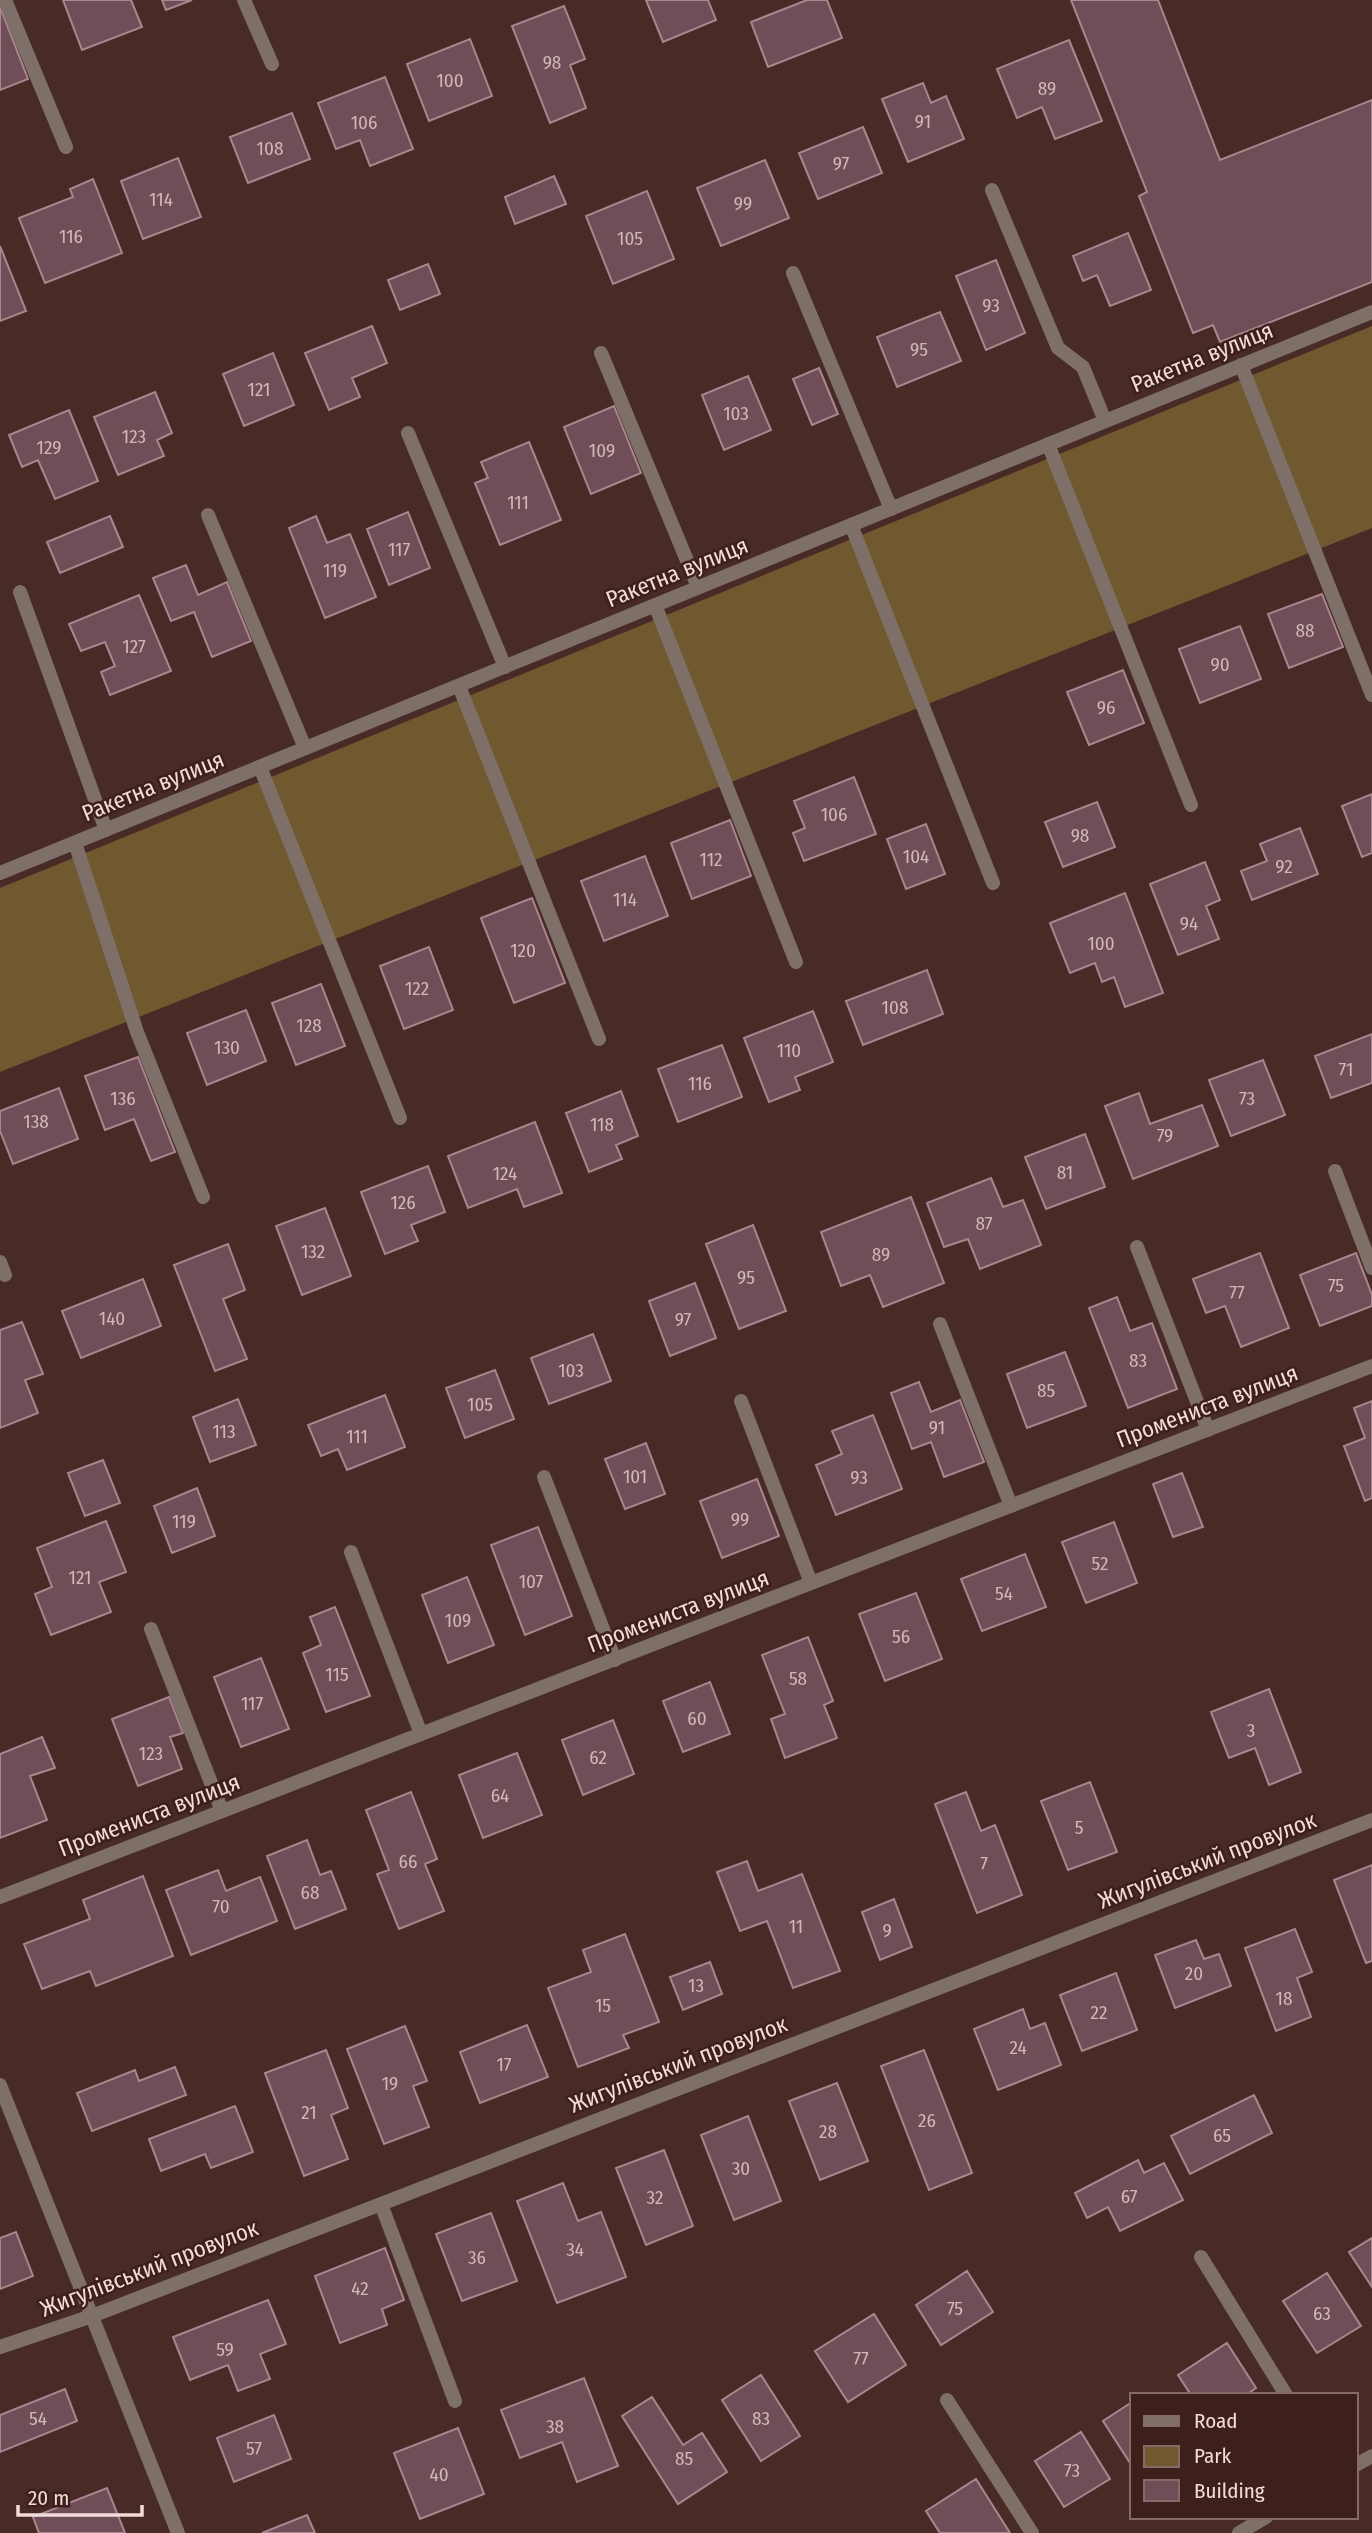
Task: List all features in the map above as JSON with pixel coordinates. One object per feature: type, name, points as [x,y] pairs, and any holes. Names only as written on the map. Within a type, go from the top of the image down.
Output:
[{"type":"street","points":[[5,0],[66,147]]},
{"type":"street","points":[[244,0],[272,64]]},
{"type":"street","points":[[992,190],[1058,348],[1083,367],[1105,421]]},
{"type":"street","points":[[793,273],[891,509]]},
{"type":"street","name":"Ракетна вулиця","points":[[0,873],[1372,312]]},
{"type":"street","points":[[601,353],[698,587]]},
{"type":"street","points":[[1241,365],[1372,695]]},
{"type":"street","points":[[408,433],[505,667]]},
{"type":"street","points":[[1048,444],[1191,805]]},
{"type":"street","points":[[208,515],[304,748]]},
{"type":"street","points":[[851,525],[993,883]]},
{"type":"street","points":[[20,592],[106,830]]},
{"type":"street","points":[[655,606],[796,962]]},
{"type":"street","points":[[458,686],[599,1039]]},
{"type":"street","points":[[260,767],[400,1118]]},
{"type":"street","points":[[75,843],[137,1032],[203,1197]]},
{"type":"street","points":[[1335,1171],[1372,1268]]},
{"type":"street","points":[[1137,1247],[1208,1430]]},
{"type":"street","points":[[940,1324],[1011,1506]]},
{"type":"street","name":"Промениста вулиця","points":[[0,1897],[1372,1366]]},
{"type":"street","points":[[741,1401],[811,1583]]},
{"type":"street","points":[[544,1477],[615,1660]]},
{"type":"street","points":[[351,1552],[421,1734]]},
{"type":"street","points":[[151,1629],[222,1811]]},
{"type":"street","name":"Жигулівський провулок","points":[[0,2347],[92,2316],[1372,1820]]},
{"type":"street","points":[[0,2085],[178,2533]]},
{"type":"street","points":[[381,2204],[455,2401]]},
{"type":"street","points":[[1201,2257],[1285,2393]]},
{"type":"street","points":[[947,2400],[1032,2533]]},
{"type":"street","points":[[1239,2533],[1263,2519]]},
{"type":"green space","points":[[1372,326],[1372,528],[0,1072],[0,888]]},
{"type":"building","points":[[63,0],[131,0],[142,27],[82,50]]},
{"type":"building","points":[[162,0],[192,0],[166,10]]},
{"type":"building","points":[[646,0],[708,0],[716,20],[663,42]]},
{"type":"building","points":[[807,0],[827,0],[842,38],[768,67],[751,22]]},
{"type":"building","points":[[1071,0],[1158,0],[1220,160],[1372,100],[1372,282],[1220,342],[1213,325],[1193,333],[1139,196],[1147,192]]},
{"type":"building","points":[[564,6],[585,59],[570,65],[586,108],[550,123],[512,26]]},
{"type":"building","points":[[0,7],[28,79],[0,90]]},
{"type":"building","points":[[470,39],[492,96],[429,121],[407,64]]},
{"type":"building","points":[[1069,40],[1102,121],[1055,139],[1042,107],[1017,118],[997,69]]},
{"type":"building","points":[[385,77],[413,149],[370,166],[360,140],[336,149],[318,103]]},
{"type":"building","points":[[923,83],[931,103],[946,96],[964,139],[908,162],[882,99]]},
{"type":"building","points":[[292,113],[310,159],[248,183],[230,137]]},
{"type":"building","points":[[863,127],[882,173],[818,199],[799,153]]},
{"type":"building","points":[[178,158],[201,217],[143,239],[121,181]]},
{"type":"building","points":[[765,160],[789,218],[721,246],[697,188]]},
{"type":"building","points":[[554,176],[566,204],[515,224],[505,197]]},
{"type":"building","points":[[93,179],[122,253],[45,283],[19,218],[73,197],[70,189]]},
{"type":"building","points":[[647,191],[674,259],[613,284],[586,216]]},
{"type":"building","points":[[1128,233],[1151,290],[1110,306],[1097,275],[1083,281],[1073,256]]},
{"type":"building","points":[[0,246],[26,311],[0,321]]},
{"type":"building","points":[[996,260],[1025,333],[986,350],[956,276]]},
{"type":"building","points":[[428,264],[440,294],[400,310],[388,280]]},
{"type":"building","points":[[940,312],[961,361],[897,387],[877,337]]},
{"type":"building","points":[[372,326],[387,363],[352,378],[360,397],[329,410],[305,353]]},
{"type":"building","points":[[273,353],[294,405],[244,426],[223,374]]},
{"type":"building","points":[[819,368],[838,414],[812,425],[793,379]]},
{"type":"building","points":[[748,376],[771,430],[724,450],[702,395]]},
{"type":"building","points":[[155,392],[172,433],[157,440],[164,456],[118,475],[94,417]]},
{"type":"building","points":[[614,406],[641,473],[591,494],[564,427]]},
{"type":"building","points":[[69,410],[98,481],[55,499],[38,460],[22,467],[9,435]]},
{"type":"building","points":[[529,442],[561,520],[500,545],[475,483],[488,478],[481,462]]},
{"type":"building","points":[[408,512],[430,568],[389,585],[367,529]]},
{"type":"building","points":[[110,516],[123,547],[60,573],[47,542]]},
{"type":"building","points":[[316,516],[327,543],[350,534],[376,597],[325,618],[289,528]]},
{"type":"building","points":[[186,565],[198,595],[227,582],[251,641],[212,657],[194,612],[171,621],[153,578]]},
{"type":"building","points":[[1322,594],[1343,647],[1289,668],[1268,614]]},
{"type":"building","points":[[139,595],[171,671],[110,695],[101,672],[115,666],[105,642],[81,651],[69,624]]},
{"type":"building","points":[[1240,626],[1261,679],[1200,703],[1179,649]]},
{"type":"building","points":[[1123,670],[1144,723],[1089,745],[1067,692]]},
{"type":"building","points":[[854,777],[876,834],[804,861],[793,833],[805,828],[794,801]]},
{"type":"building","points":[[1372,794],[1372,853],[1362,857],[1342,806]]},
{"type":"building","points":[[1097,802],[1115,847],[1063,867],[1045,822]]},
{"type":"building","points":[[730,820],[751,876],[692,899],[671,843]]},
{"type":"building","points":[[926,824],[945,874],[906,889],[887,839]]},
{"type":"building","points":[[1300,828],[1318,874],[1252,900],[1241,871],[1267,861],[1260,844]]},
{"type":"building","points":[[645,856],[668,916],[604,941],[581,881]]},
{"type":"building","points":[[1205,862],[1220,900],[1206,906],[1219,939],[1178,955],[1150,884]]},
{"type":"building","points":[[1125,893],[1163,993],[1125,1007],[1114,977],[1102,982],[1095,963],[1070,973],[1050,923]]},
{"type":"building","points":[[532,898],[565,983],[514,1003],[481,918]]},
{"type":"building","points":[[429,947],[453,1010],[404,1029],[380,966]]},
{"type":"building","points":[[927,970],[943,1014],[863,1045],[846,1001]]},
{"type":"building","points":[[321,984],[345,1046],[296,1065],[272,1003]]},
{"type":"building","points":[[246,1010],[266,1061],[207,1085],[187,1033]]},
{"type":"building","points":[[813,1011],[833,1062],[795,1077],[800,1090],[769,1102],[744,1038]]},
{"type":"building","points":[[1372,1034],[1372,1083],[1331,1098],[1315,1056]]},
{"type":"building","points":[[722,1045],[742,1097],[678,1122],[658,1069]]},
{"type":"building","points":[[138,1057],[175,1152],[151,1161],[134,1119],[105,1130],[85,1076]]},
{"type":"building","points":[[1263,1060],[1285,1115],[1231,1136],[1209,1080]]},
{"type":"building","points":[[59,1088],[78,1139],[13,1164],[0,1131],[0,1111]]},
{"type":"building","points":[[621,1091],[638,1136],[616,1145],[622,1159],[589,1172],[566,1113]]},
{"type":"building","points":[[1139,1093],[1150,1124],[1202,1105],[1218,1146],[1133,1179],[1105,1106]]},
{"type":"building","points":[[535,1122],[562,1193],[524,1207],[517,1189],[468,1208],[448,1156]]},
{"type":"building","points":[[1085,1134],[1105,1187],[1046,1209],[1025,1157]]},
{"type":"building","points":[[428,1166],[445,1212],[411,1225],[418,1241],[385,1254],[361,1192]]},
{"type":"building","points":[[991,1178],[1003,1207],[1023,1200],[1041,1245],[980,1269],[968,1239],[944,1247],[927,1203]]},
{"type":"building","points":[[911,1197],[944,1283],[883,1307],[870,1275],[841,1286],[821,1232]]},
{"type":"building","points":[[325,1208],[351,1276],[302,1295],[276,1226]]},
{"type":"building","points":[[753,1225],[786,1311],[739,1329],[706,1244]]},
{"type":"building","points":[[228,1244],[245,1290],[223,1299],[247,1359],[215,1371],[174,1265]]},
{"type":"building","points":[[1260,1253],[1289,1328],[1241,1347],[1225,1306],[1206,1313],[1193,1279]]},
{"type":"building","points":[[1356,1253],[1372,1295],[1372,1306],[1320,1326],[1300,1275]]},
{"type":"building","points":[[143,1279],[161,1326],[81,1358],[62,1311]]},
{"type":"building","points":[[695,1283],[716,1338],[670,1356],[649,1301]]},
{"type":"building","points":[[1117,1297],[1130,1331],[1152,1323],[1177,1389],[1128,1408],[1089,1308]]},
{"type":"building","points":[[22,1322],[43,1374],[25,1380],[38,1413],[0,1428],[0,1330]]},
{"type":"building","points":[[593,1334],[611,1381],[549,1404],[531,1358]]},
{"type":"building","points":[[1065,1352],[1086,1406],[1027,1428],[1007,1374]]},
{"type":"building","points":[[495,1370],[514,1419],[465,1438],[446,1388]]},
{"type":"building","points":[[919,1382],[931,1412],[960,1400],[984,1462],[944,1477],[931,1442],[912,1449],[891,1393]]},
{"type":"building","points":[[385,1395],[405,1447],[347,1470],[338,1449],[321,1456],[308,1425]]},
{"type":"building","points":[[238,1399],[256,1445],[210,1462],[193,1417]]},
{"type":"building","points":[[1372,1401],[1372,1498],[1365,1501],[1344,1446],[1365,1438],[1354,1408]]},
{"type":"building","points":[[873,1415],[902,1489],[836,1515],[816,1465],[842,1454],[832,1431]]},
{"type":"building","points":[[646,1443],[665,1494],[625,1509],[605,1459]]},
{"type":"building","points":[[103,1460],[120,1503],[85,1516],[68,1473]]},
{"type":"building","points":[[1182,1473],[1203,1527],[1173,1537],[1153,1484]]},
{"type":"building","points":[[757,1479],[779,1536],[722,1558],[700,1501]]},
{"type":"building","points":[[197,1488],[215,1536],[172,1553],[154,1506]]},
{"type":"building","points":[[106,1521],[126,1572],[99,1582],[111,1612],[51,1635],[35,1594],[52,1587],[37,1548]]},
{"type":"building","points":[[1114,1522],[1137,1583],[1086,1603],[1062,1542]]},
{"type":"building","points":[[538,1527],[572,1616],[525,1635],[491,1545]]},
{"type":"building","points":[[1025,1554],[1046,1607],[982,1631],[961,1579]]},
{"type":"building","points":[[467,1577],[494,1645],[448,1663],[422,1595]]},
{"type":"building","points":[[916,1593],[942,1659],[885,1681],[859,1614]]},
{"type":"building","points":[[335,1607],[370,1696],[326,1712],[303,1653],[321,1645],[310,1617]]},
{"type":"building","points":[[808,1637],[833,1701],[824,1705],[837,1738],[785,1758],[771,1719],[785,1714],[762,1655]]},
{"type":"building","points":[[261,1658],[289,1729],[241,1747],[214,1677]]},
{"type":"building","points":[[710,1682],[730,1734],[683,1752],[663,1701]]},
{"type":"building","points":[[1269,1689],[1301,1772],[1269,1785],[1255,1748],[1229,1758],[1211,1712]]},
{"type":"building","points":[[169,1697],[183,1733],[170,1737],[182,1769],[138,1786],[112,1719]]},
{"type":"building","points":[[613,1720],[634,1774],[583,1795],[562,1740]]},
{"type":"building","points":[[42,1737],[55,1768],[30,1776],[47,1820],[0,1838],[0,1754]]},
{"type":"building","points":[[517,1753],[542,1815],[483,1838],[459,1775]]},
{"type":"building","points":[[1090,1782],[1117,1852],[1068,1870],[1041,1801]]},
{"type":"building","points":[[411,1792],[437,1859],[425,1864],[444,1911],[399,1929],[377,1874],[389,1870],[366,1810]]},
{"type":"building","points":[[966,1792],[981,1831],[995,1825],[1022,1895],[977,1913],[935,1804]]},
{"type":"building","points":[[307,1840],[320,1875],[331,1871],[346,1909],[295,1929],[267,1856]]},
{"type":"building","points":[[747,1861],[758,1891],[802,1874],[840,1971],[793,1988],[767,1921],[740,1931],[717,1872]]},
{"type":"building","points":[[1372,1865],[1372,1961],[1366,1963],[1334,1880]]},
{"type":"building","points":[[218,1870],[226,1891],[260,1877],[277,1921],[191,1955],[166,1890]]},
{"type":"building","points":[[143,1876],[173,1956],[96,1986],[90,1971],[42,1989],[24,1944],[90,1919],[83,1900]]},
{"type":"building","points":[[894,1899],[912,1947],[880,1960],[862,1912]]},
{"type":"building","points":[[1295,1929],[1312,1972],[1297,1978],[1311,2017],[1276,2031],[1245,1948]]},
{"type":"building","points":[[625,1934],[659,2022],[623,2035],[629,2048],[578,2067],[548,1988],[591,1972],[583,1950]]},
{"type":"building","points":[[1196,1940],[1204,1959],[1219,1954],[1231,1986],[1175,2008],[1155,1955]]},
{"type":"building","points":[[710,1962],[722,1994],[683,2010],[670,1977]]},
{"type":"building","points":[[1116,1973],[1137,2030],[1082,2051],[1060,1995]]},
{"type":"building","points":[[1023,2009],[1030,2029],[1045,2023],[1061,2065],[998,2090],[974,2029]]},
{"type":"building","points":[[527,2025],[548,2077],[480,2103],[460,2052]]},
{"type":"building","points":[[405,2026],[427,2081],[413,2086],[429,2127],[384,2144],[347,2049]]},
{"type":"building","points":[[326,2050],[348,2108],[331,2115],[348,2159],[304,2176],[265,2073]]},
{"type":"building","points":[[924,2050],[972,2173],[929,2190],[881,2066]]},
{"type":"building","points":[[175,2067],[186,2095],[92,2131],[77,2093],[135,2070],[139,2081]]},
{"type":"building","points":[[837,2083],[868,2161],[820,2180],[789,2101]]},
{"type":"building","points":[[1254,2095],[1272,2133],[1190,2174],[1171,2136]]},
{"type":"building","points":[[235,2106],[253,2152],[211,2168],[205,2154],[161,2171],[149,2139]]},
{"type":"building","points":[[748,2116],[781,2201],[734,2220],[701,2135]]},
{"type":"building","points":[[664,2150],[693,2226],[646,2245],[616,2168]]},
{"type":"building","points":[[1138,2160],[1144,2173],[1164,2163],[1183,2200],[1120,2231],[1108,2207],[1087,2218],[1075,2193]]},
{"type":"building","points":[[563,2183],[578,2221],[601,2212],[626,2277],[557,2303],[517,2201]]},
{"type":"building","points":[[491,2213],[517,2281],[462,2301],[436,2234]]},
{"type":"building","points":[[16,2232],[33,2276],[0,2289],[0,2238]]},
{"type":"building","points":[[1372,2238],[1372,2287],[1349,2252]]},
{"type":"building","points":[[385,2248],[404,2300],[382,2309],[387,2325],[340,2343],[315,2276]]},
{"type":"building","points":[[967,2271],[993,2312],[941,2345],[916,2305]]},
{"type":"building","points":[[1327,2273],[1361,2326],[1317,2353],[1283,2301]]},
{"type":"building","points":[[268,2300],[286,2344],[260,2354],[270,2379],[238,2391],[228,2365],[190,2380],[173,2337]]},
{"type":"building","points":[[874,2314],[906,2365],[848,2402],[815,2351]]},
{"type":"building","points":[[1227,2343],[1256,2388],[1249,2393],[1190,2393],[1178,2375]]},
{"type":"building","points":[[761,2375],[800,2436],[761,2461],[722,2400]]},
{"type":"building","points":[[584,2378],[618,2466],[577,2482],[562,2442],[520,2458],[501,2410]]},
{"type":"building","points":[[65,2389],[77,2421],[0,2452],[0,2415]]},
{"type":"building","points":[[652,2397],[683,2445],[702,2433],[727,2472],[678,2504],[622,2416]]},
{"type":"building","points":[[1130,2403],[1130,2463],[1103,2421]]},
{"type":"building","points":[[274,2415],[291,2459],[234,2482],[217,2438]]},
{"type":"building","points":[[458,2428],[484,2494],[420,2519],[394,2453]]},
{"type":"building","points":[[1081,2432],[1110,2479],[1064,2507],[1035,2461]]},
{"type":"building","points":[[976,2479],[1010,2533],[940,2533],[926,2511]]},
{"type":"building","points":[[107,2488],[125,2533],[39,2533],[33,2517]]},
{"type":"building","points":[[307,2515],[315,2533],[262,2533]]}]
